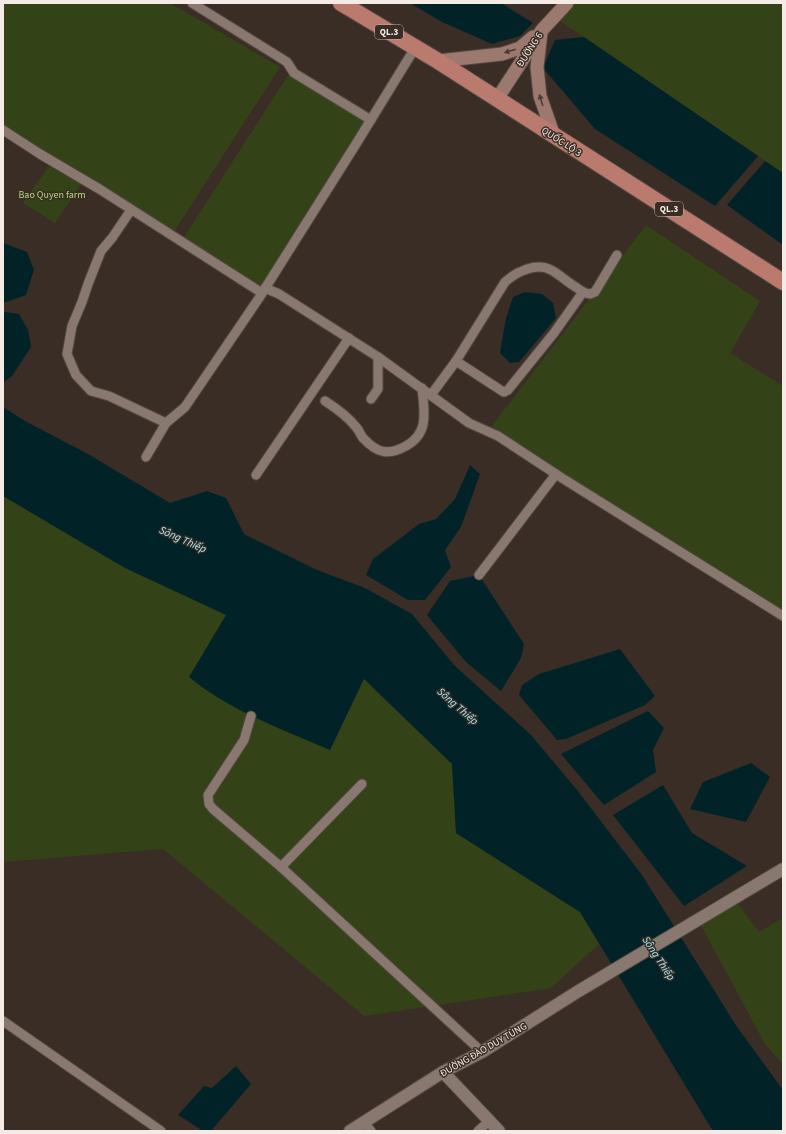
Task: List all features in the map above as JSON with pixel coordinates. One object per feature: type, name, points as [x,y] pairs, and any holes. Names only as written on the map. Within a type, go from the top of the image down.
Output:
[{"type":"highway","name":"QUỐC LỘ 3","points":[[340,3],[438,61],[783,282]]},
{"type":"main road","name":"ĐƯỜNG 6","points":[[497,99],[542,30],[567,3]]},
{"type":"main road","points":[[438,61],[502,54],[520,48],[542,30]]},
{"type":"main road","points":[[542,30],[537,67],[540,96],[554,136]]},
{"type":"street","points":[[192,3],[287,62],[294,73],[371,120]]},
{"type":"street","points":[[146,457],[166,423],[185,407],[264,290],[415,48]]},
{"type":"street","points":[[3,130],[131,210],[264,290],[279,294],[378,357],[469,423],[498,436],[783,616]]},
{"type":"street","points":[[131,210],[101,252],[72,326],[67,354],[76,374],[91,390],[109,396],[166,423]]},
{"type":"street","points":[[431,395],[456,361],[505,282],[512,275],[538,267],[550,269],[584,292],[590,294],[595,292],[617,255]]},
{"type":"street","points":[[456,361],[502,391],[504,392],[508,390],[554,333],[584,292]]},
{"type":"street","points":[[256,475],[349,338]]},
{"type":"street","points":[[371,399],[378,389],[378,357]]},
{"type":"street","points":[[325,401],[348,418],[357,428],[362,437],[375,448],[383,452],[392,452],[409,445],[420,434],[425,423],[422,388]]},
{"type":"street","points":[[479,575],[556,474]]},
{"type":"street","points":[[251,716],[244,740],[208,796],[209,804],[281,867],[482,1052]]},
{"type":"street","points":[[281,867],[362,784]]},
{"type":"street","name":"ĐƯỜNG ĐÀO DUY TÙNG","points":[[350,1131],[367,1127],[442,1072],[482,1052],[783,869]]},
{"type":"street","points":[[3,1021],[161,1131]]},
{"type":"street","points":[[442,1072],[499,1131]]},
{"type":"street","points":[[478,1131],[490,1121]]},
{"type":"green space","points":[[3,3],[170,3],[280,67],[172,235],[3,130]]},
{"type":"green space","points":[[567,3],[783,3],[783,173],[554,17]]},
{"type":"green space","points":[[292,69],[371,120],[262,293],[181,242]]},
{"type":"green space","name":"Bao Quyen farm","points":[[49,166],[81,184],[55,223],[23,203]]},
{"type":"green space","points":[[646,225],[760,301],[730,353],[783,386],[783,616],[488,431]]},
{"type":"green space","points":[[3,496],[119,564],[227,615],[330,750],[364,678],[452,764],[456,833],[580,912],[599,944],[551,988],[364,1016],[163,849],[3,862]]},
{"type":"green space","points":[[734,898],[759,932],[783,918],[783,1064],[765,1044],[698,920]]},
{"type":"water","points":[[410,3],[501,3],[533,23],[520,36],[492,44],[442,22]]},
{"type":"water","points":[[584,37],[758,156],[715,206],[595,129],[543,68],[555,40]]},
{"type":"water","points":[[765,161],[783,173],[783,245],[727,205]]},
{"type":"water","points":[[3,243],[27,252],[34,270],[26,295],[3,303]]},
{"type":"water","points":[[525,292],[542,294],[553,303],[556,318],[519,362],[510,363],[500,353],[506,318],[513,297]]},
{"type":"water","points":[[3,313],[19,314],[28,330],[31,347],[12,376],[3,383]]},
{"type":"water","name":"Sông Thiếp","points":[[3,407],[25,421],[88,454],[170,503],[207,491],[226,498],[244,534],[317,570],[365,588],[412,614],[454,665],[531,735],[577,790],[642,875],[737,1027],[783,1090],[783,1131],[714,1131],[711,1128],[580,912],[456,833],[452,764],[364,679],[330,750],[239,710],[205,689],[189,677],[226,615],[125,568],[3,496]]},
{"type":"water","points":[[470,465],[480,474],[461,527],[445,550],[451,567],[425,600],[408,600],[366,575],[373,559],[419,524],[436,519],[455,499]]},
{"type":"water","points":[[479,575],[524,644],[521,658],[501,691],[466,662],[427,615],[450,581]]},
{"type":"water","points":[[620,649],[655,696],[645,705],[566,739],[557,740],[519,695],[522,685],[539,674]]},
{"type":"water","points":[[648,711],[664,728],[653,750],[656,772],[604,805],[561,754]]},
{"type":"water","points":[[751,763],[770,777],[746,822],[690,809],[703,782]]},
{"type":"water","points":[[663,785],[692,833],[747,866],[684,906],[613,815]]},
{"type":"water","points":[[236,1066],[251,1084],[211,1131],[203,1131],[178,1115],[204,1086],[212,1088]]}]
